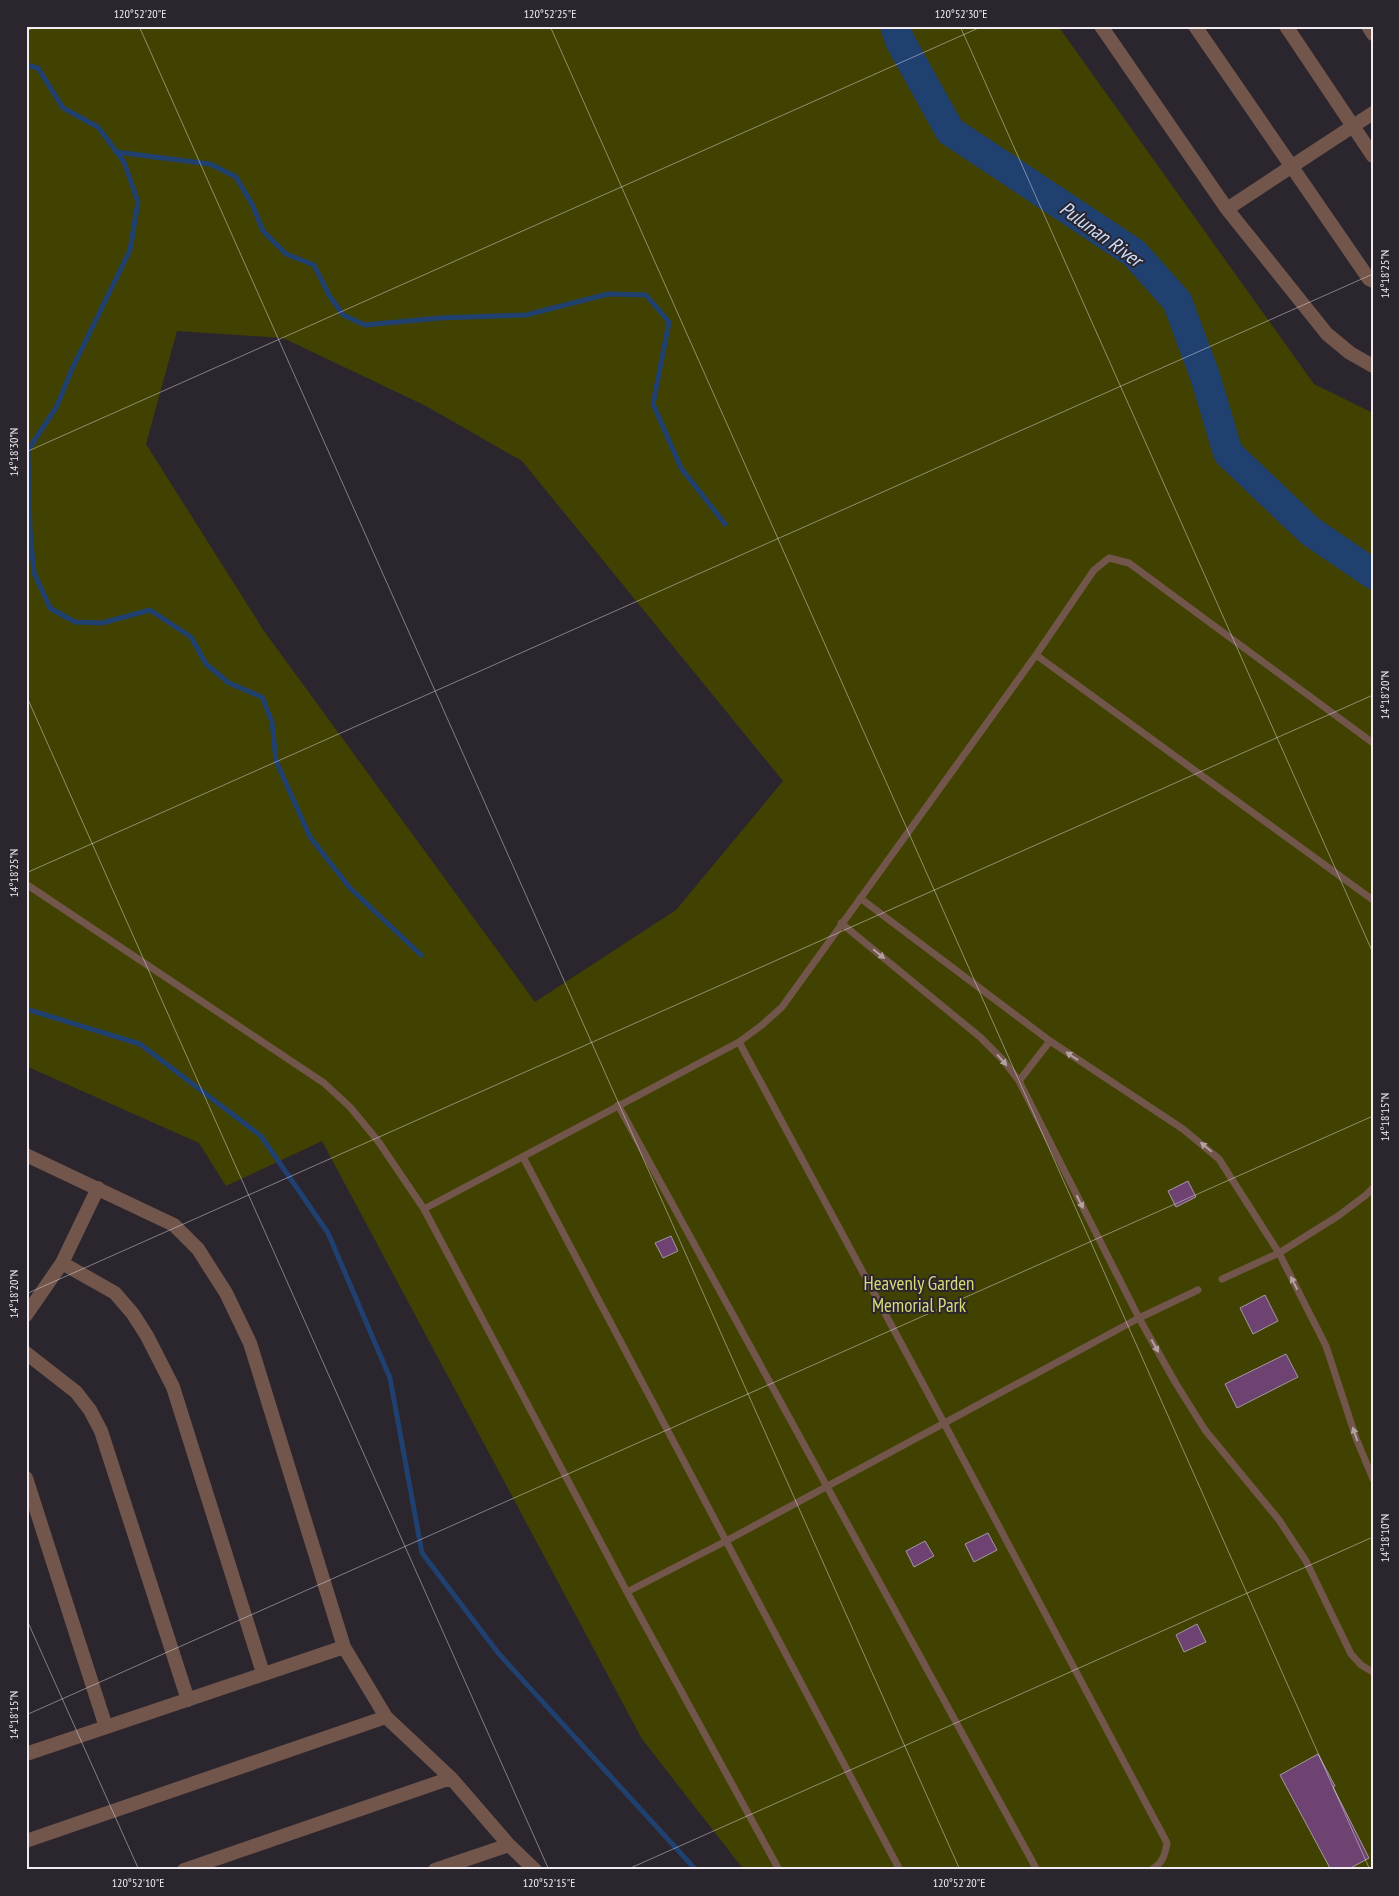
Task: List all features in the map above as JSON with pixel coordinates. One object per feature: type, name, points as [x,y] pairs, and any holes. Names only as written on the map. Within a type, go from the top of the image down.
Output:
[{"type":"street","points":[[1101,26],[1227,209],[1327,334],[1350,353],[1373,366]]},
{"type":"street","points":[[1194,26],[1290,167],[1369,279],[1373,281]]},
{"type":"street","points":[[1286,26],[1373,156]]},
{"type":"street","points":[[1368,26],[1373,34]]},
{"type":"street","points":[[1227,209],[1373,113]]},
{"type":"street","points":[[27,1158],[98,1188],[174,1225],[198,1249],[226,1293],[250,1342],[344,1647],[386,1717],[451,1778],[509,1845],[535,1870]]},
{"type":"street","points":[[26,1316],[62,1263],[98,1188]]},
{"type":"street","points":[[62,1263],[115,1293],[133,1314],[147,1336],[173,1387],[263,1673]]},
{"type":"street","points":[[26,1353],[76,1392],[90,1410],[101,1431],[188,1700]]},
{"type":"street","points":[[26,1478],[106,1727]]},
{"type":"street","points":[[26,1754],[344,1647]]},
{"type":"street","points":[[26,1841],[386,1717]]},
{"type":"street","points":[[184,1870],[451,1778]]},
{"type":"street","points":[[435,1870],[509,1845]]},
{"type":"lane","points":[[424,1208],[738,1042],[762,1026],[782,1007],[1036,655],[1094,570],[1109,558],[1129,563],[1373,743]]},
{"type":"lane","points":[[1036,655],[1373,900]]},
{"type":"lane","points":[[26,884],[324,1083],[350,1107],[378,1142],[424,1208],[627,1592],[779,1870]]},
{"type":"lane","points":[[860,898],[1050,1041],[1183,1129],[1219,1159],[1279,1253],[1326,1346],[1356,1438],[1373,1479]]},
{"type":"lane","points":[[841,923],[980,1037],[1003,1060],[1019,1081],[1139,1318],[1175,1382],[1205,1430],[1279,1520],[1306,1561],[1351,1654],[1361,1665],[1373,1672]]},
{"type":"lane","points":[[1019,1081],[1050,1041]]},
{"type":"lane","points":[[738,1042],[1167,1842],[1165,1855],[1160,1865],[1151,1870]]},
{"type":"lane","points":[[618,1105],[1037,1870]]},
{"type":"lane","points":[[523,1157],[900,1870]]},
{"type":"lane","points":[[1222,1279],[1279,1253],[1338,1216],[1373,1188]]},
{"type":"lane","points":[[627,1592],[726,1541],[1139,1318],[1198,1290]]},
{"type":"green space","name":"Heavenly Garden Memorial Park","points":[[26,26],[1058,26],[1314,384],[1373,413],[1373,1870],[744,1870],[642,1739],[322,1141],[226,1186],[199,1143],[26,1066]],"holes":[[[177,331],[283,338],[426,406],[522,461],[783,781],[676,910],[535,1002],[264,631],[146,444]]]},
{"type":"building","points":[[1188,1181],[1196,1197],[1176,1207],[1168,1191]]},
{"type":"building","points":[[671,1236],[678,1251],[663,1258],[655,1243]]},
{"type":"building","points":[[1265,1295],[1278,1321],[1253,1334],[1240,1308]]},
{"type":"building","points":[[1286,1354],[1298,1377],[1237,1408],[1225,1384]]},
{"type":"building","points":[[988,1533],[997,1550],[974,1562],[965,1544]]},
{"type":"building","points":[[925,1541],[934,1556],[914,1567],[906,1551]]},
{"type":"building","points":[[1197,1624],[1206,1642],[1184,1652],[1176,1635]]},
{"type":"building","points":[[1318,1754],[1369,1858],[1347,1870],[1331,1870],[1280,1775]]},
{"type":"waterway","name":"Pulunan River","points":[[895,26],[900,41],[950,131],[1134,253],[1177,301],[1205,376],[1228,453],[1310,531],[1373,574]]},
{"type":"waterway","points":[[26,65],[38,68],[63,108],[98,127],[124,162],[138,202],[130,250],[72,369],[57,406],[28,450],[30,530],[34,573],[50,608],[75,622],[102,623],[150,610],[191,637],[206,664],[229,683],[262,697],[272,722],[276,761],[310,837],[350,888],[421,955]]},
{"type":"waterway","points":[[116,152],[210,164],[236,177],[253,206],[263,231],[286,254],[314,265],[329,295],[343,315],[365,325],[439,318],[526,315],[608,294],[646,295],[669,322],[653,404],[681,468],[725,524]]},
{"type":"waterway","points":[[26,1009],[140,1044],[261,1136],[328,1233],[390,1378],[422,1553],[499,1654],[696,1870]]}]
